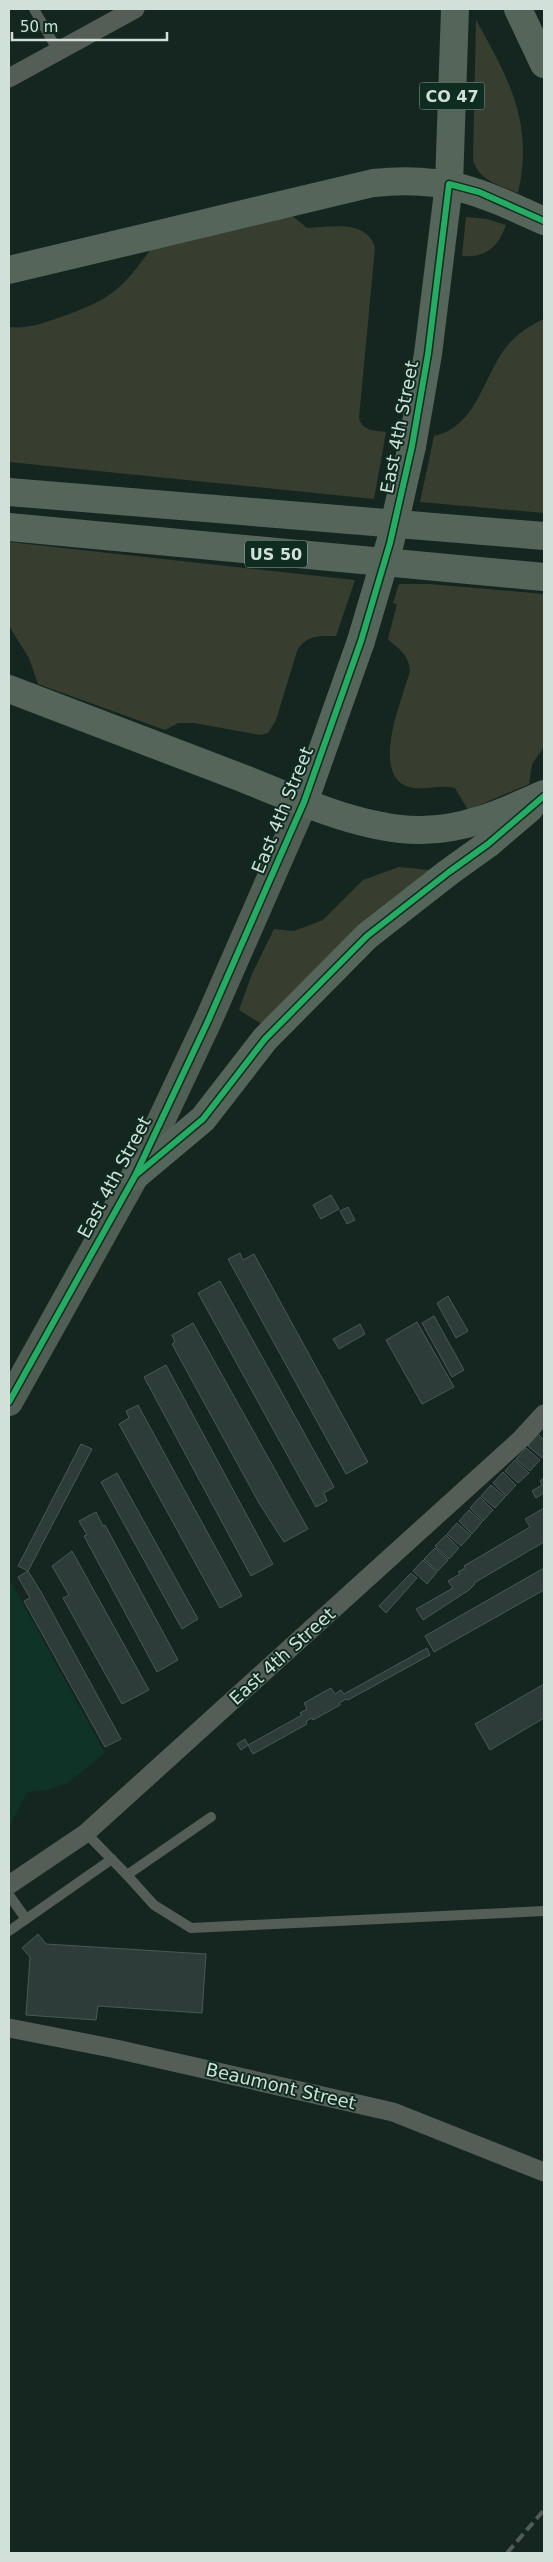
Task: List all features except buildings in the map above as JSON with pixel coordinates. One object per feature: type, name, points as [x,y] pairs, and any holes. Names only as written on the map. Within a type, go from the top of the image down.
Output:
[{"type":"highway","name":"CO 47","points":[[449,184],[455,9]]},
{"type":"highway","points":[[518,9],[544,64]]},
{"type":"highway","points":[[9,270],[373,183],[404,180],[449,184],[479,192],[544,221]]},
{"type":"highway","name":"East 4th Street","points":[[304,802],[361,641],[390,544],[412,446],[428,354],[449,184]]},
{"type":"highway","name":"US 50","points":[[9,492],[544,536]]},
{"type":"highway","name":"US 50","points":[[9,527],[544,577]]},
{"type":"highway","points":[[9,689],[304,802],[369,822],[418,830],[466,824],[501,813],[544,795]]},
{"type":"highway","points":[[134,1176],[178,1142],[203,1119],[265,1040],[367,936],[488,844],[544,795]]},
{"type":"main road","name":"East 4th Street","points":[[9,1402],[134,1176],[208,1022],[304,802]]},
{"type":"street","points":[[9,78],[135,9]]},
{"type":"street","name":"East 4th Street","points":[[9,1885],[86,1832],[514,1446],[544,1414]]},
{"type":"street","name":"Beaumont Street","points":[[9,2028],[116,2049],[393,2112],[544,2172]]},
{"type":"lane","points":[[34,9],[58,51]]},
{"type":"lane","points":[[127,1875],[210,1817]]},
{"type":"lane","points":[[86,1832],[154,1905],[191,1928],[544,1911]]},
{"type":"lane","points":[[9,1931],[112,1859]]},
{"type":"lane","points":[[9,1896],[26,1919]]},
{"type":"shaded area","points":[[476,20],[499,62],[515,102],[523,145],[518,193],[485,178],[473,160]]},
{"type":"shaded area","points":[[289,213],[307,228],[336,226],[356,228],[370,238],[375,247],[359,418],[366,428],[386,432],[374,499],[9,462],[9,327],[27,327],[46,322],[76,312],[102,299],[123,284],[153,246]]},
{"type":"shaded area","points":[[466,217],[487,219],[506,225],[503,233],[490,250],[478,255],[462,256]]},
{"type":"shaded area","points":[[544,319],[544,513],[420,502],[434,436],[448,431],[460,422],[478,399],[507,346],[524,330]]},
{"type":"shaded area","points":[[9,542],[355,580],[336,636],[309,639],[297,651],[276,720],[268,733],[260,735],[194,723],[178,723],[165,730],[38,684],[29,658],[9,626]]},
{"type":"shaded area","points":[[399,584],[429,584],[544,594],[544,747],[532,764],[529,784],[468,810],[455,788],[415,788],[409,787],[397,780],[391,767],[392,734],[410,671],[408,660],[388,639],[397,604],[393,603]]},
{"type":"shaded area","points":[[399,867],[430,870],[265,1026],[239,1010],[252,974],[274,929],[294,931],[323,920],[363,880]]},
{"type":"shaded area","points":[[10,1580],[105,1753],[68,1783],[48,1790],[27,1792],[9,1827]]},
{"type":"railway","points":[[507,2553],[544,2510]]},
{"type":"cycle path","points":[[9,1402],[135,1176],[208,1021],[304,802],[361,641],[390,543],[412,446],[428,354],[449,184],[479,192],[544,221]]},
{"type":"cycle path","points":[[137,1174],[203,1119],[265,1039],[367,936],[488,844],[544,796]]}]
